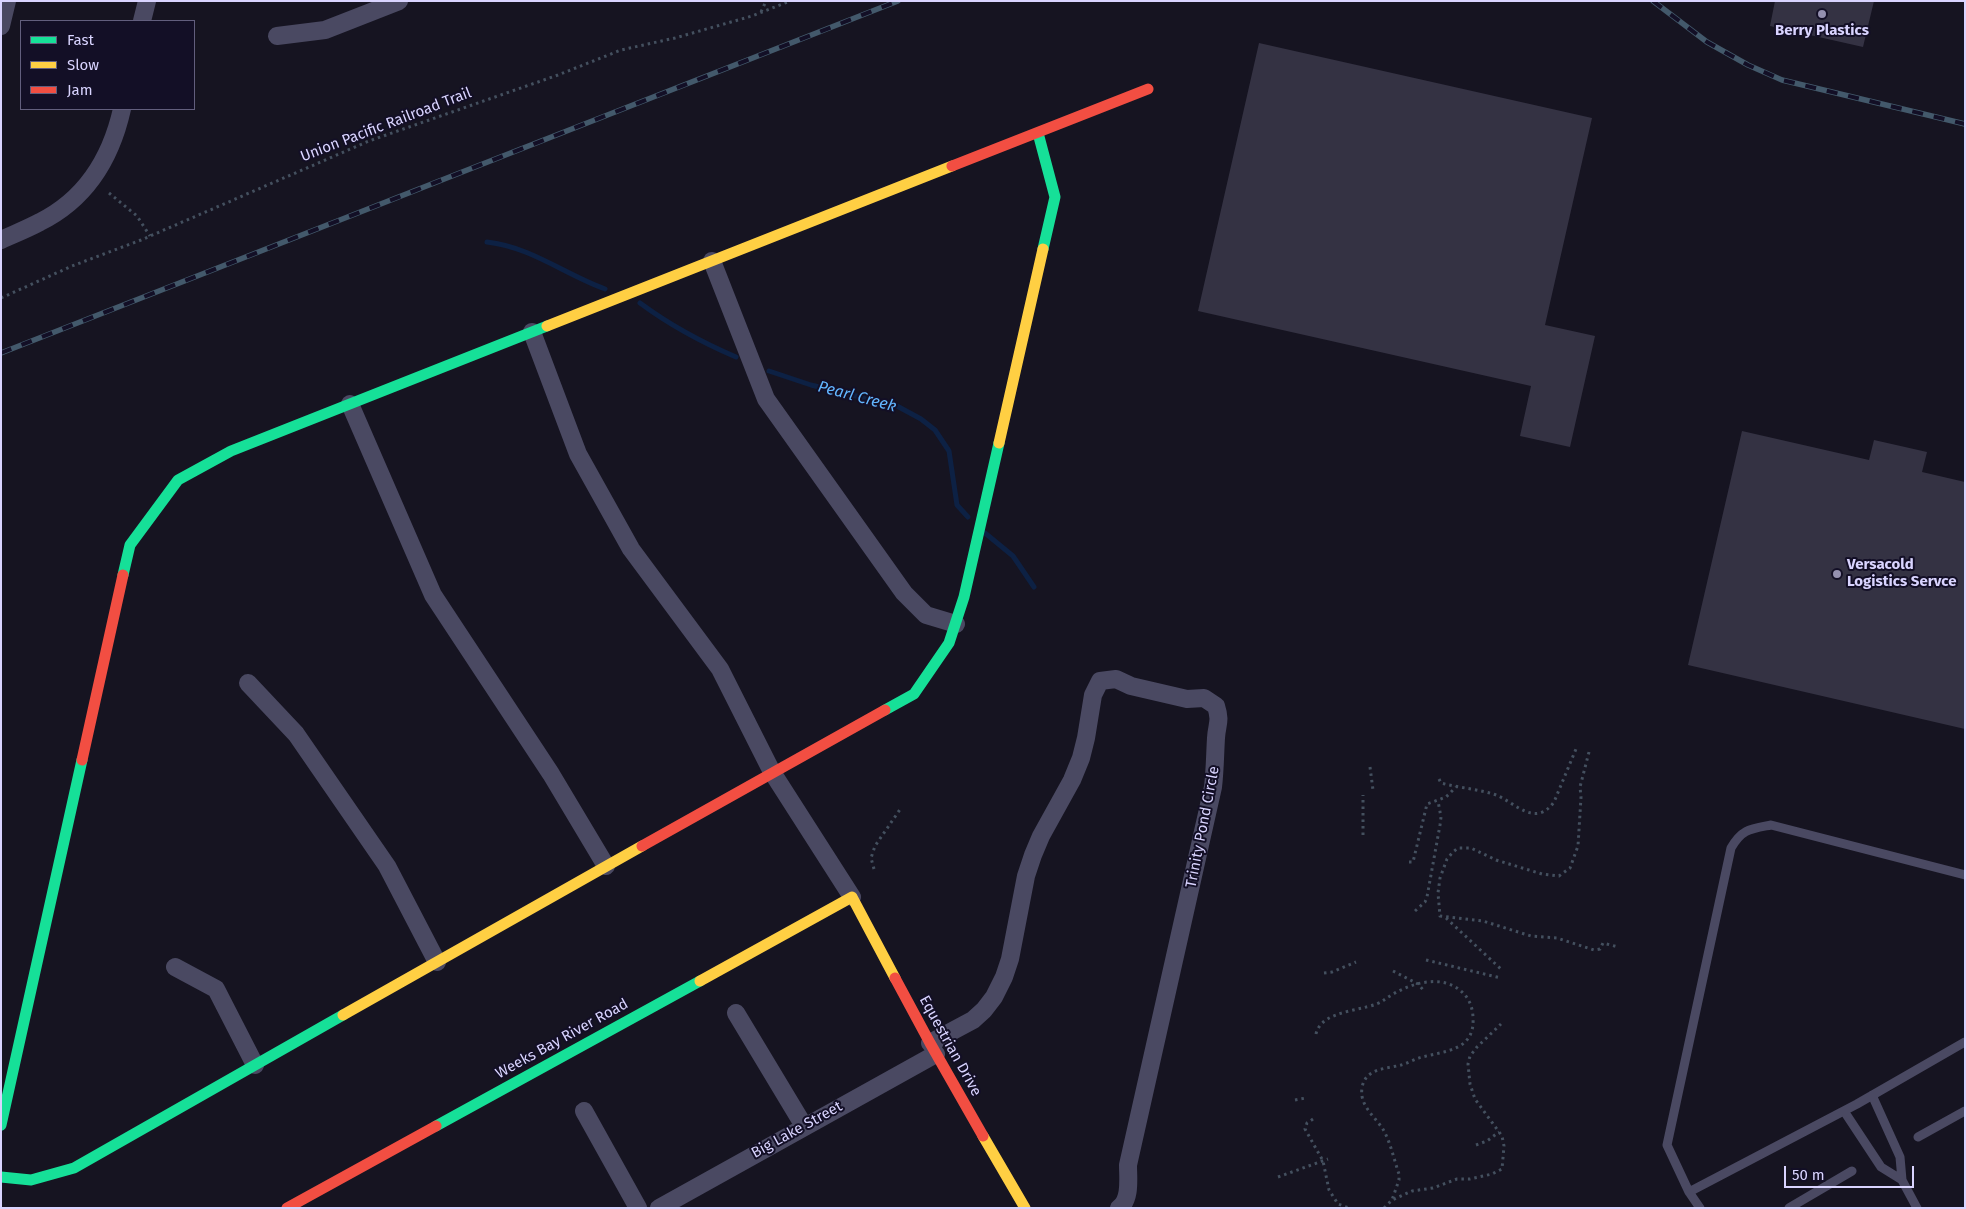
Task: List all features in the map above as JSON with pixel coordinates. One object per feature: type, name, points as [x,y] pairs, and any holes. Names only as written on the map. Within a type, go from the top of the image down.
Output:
[{"type":"street","points":[[1,26],[7,1]]},
{"type":"street","points":[[142,20],[147,1]]},
{"type":"street","points":[[277,36],[325,30],[399,1]]},
{"type":"street","points":[[1,1125],[130,545],[178,480],[232,451],[1148,89]]},
{"type":"street","points":[[1,240],[41,222],[67,204],[86,186],[109,152],[122,110]]},
{"type":"street","points":[[1,1177],[31,1180],[74,1168],[772,772],[914,694],[949,643],[964,598],[1055,197],[1038,133]]},
{"type":"street","points":[[712,261],[766,399],[904,593],[926,615],[956,624]]},
{"type":"street","points":[[532,332],[578,454],[630,549],[720,669],[772,772],[852,897]]},
{"type":"street","points":[[350,404],[433,595],[551,774],[606,866]]},
{"type":"street","name":"Trinity Pond Circle","points":[[933,1049],[984,1010],[994,998],[1004,977],[1010,959],[1026,876],[1041,836],[1061,801],[1078,765],[1086,738],[1093,695],[1100,681],[1116,679],[1131,686],[1187,699],[1204,698],[1216,706],[1220,719],[1216,736],[1216,763],[1213,786],[1128,1165],[1128,1190],[1123,1205],[1119,1208]]},
{"type":"street","points":[[248,683],[296,734],[387,866],[438,962]]},
{"type":"street","name":"Equestrian Drive","points":[[852,897],[933,1049],[1025,1208]]},
{"type":"street","name":"Weeks Bay River Road","points":[[287,1208],[852,897]]},
{"type":"street","points":[[175,967],[216,989],[255,1065]]},
{"type":"street","points":[[736,1013],[804,1126]]},
{"type":"street","name":"Big Lake Street","points":[[659,1208],[804,1126],[933,1049]]},
{"type":"street","points":[[584,1111],[638,1208]]},
{"type":"lane","points":[[1700,1208],[1689,1192],[1667,1145],[1731,848],[1739,835],[1751,829],[1771,825],[1965,874]]},
{"type":"lane","points":[[1689,1192],[1844,1111],[1965,1042]]},
{"type":"lane","points":[[1872,1095],[1900,1157],[1902,1180],[1917,1208]]},
{"type":"lane","points":[[1844,1111],[1881,1167],[1902,1180]]},
{"type":"lane","points":[[1918,1137],[1965,1111]]},
{"type":"lane","points":[[1789,1208],[1852,1170]]},
{"type":"path","points":[[760,13],[766,1]]},
{"type":"path","name":"Union Pacific Railroad Trail","points":[[2,296],[72,266],[150,236],[369,141],[558,75],[621,50],[675,38],[760,13],[790,1]]},
{"type":"path","points":[[109,192],[137,216],[150,236]]},
{"type":"path","points":[[1439,779],[1441,783],[1496,796],[1525,811],[1542,813],[1549,809],[1554,802],[1576,749]]},
{"type":"path","points":[[1588,752],[1580,787],[1578,846],[1570,868],[1559,876],[1542,874],[1492,858],[1471,848],[1458,848],[1447,859],[1440,878],[1440,916],[1483,921],[1531,936],[1556,938],[1594,950],[1600,949],[1604,944],[1618,947]]},
{"type":"path","points":[[1370,767],[1373,790]]},
{"type":"path","points":[[1409,862],[1413,862],[1427,804],[1446,797],[1456,787]]},
{"type":"path","points":[[1363,796],[1363,836]]},
{"type":"path","points":[[1415,911],[1425,902],[1427,897],[1441,817],[1438,801]]},
{"type":"path","points":[[874,869],[871,858],[875,846],[901,808]]},
{"type":"path","points":[[1446,917],[1458,926],[1503,971]]},
{"type":"path","points":[[1426,960],[1501,978]]},
{"type":"path","points":[[1324,973],[1332,972],[1356,962]]},
{"type":"path","points":[[1393,971],[1418,984],[1425,992]]},
{"type":"path","points":[[1316,1034],[1317,1029],[1333,1016],[1354,1008],[1374,1006],[1395,992],[1437,980],[1455,986],[1470,1002],[1474,1025],[1466,1042],[1457,1048],[1435,1055],[1421,1057],[1376,1070],[1369,1074],[1361,1088],[1364,1104],[1383,1130],[1399,1174],[1399,1180],[1392,1200]]},
{"type":"path","points":[[1384,1208],[1392,1200],[1412,1191],[1433,1188],[1457,1179],[1470,1179],[1492,1174],[1502,1169],[1504,1146],[1499,1132],[1475,1099],[1468,1064],[1470,1056],[1477,1047],[1501,1024]]},
{"type":"path","points":[[1295,1100],[1306,1098]]},
{"type":"path","points":[[1313,1119],[1307,1123],[1305,1128],[1326,1160],[1329,1190],[1332,1198],[1338,1204],[1349,1208]]},
{"type":"path","points":[[1476,1145],[1487,1141],[1499,1132]]},
{"type":"path","points":[[1278,1177],[1326,1160]]},
{"type":"building","name":"Berry Plastics","points":[[1775,1],[1874,1],[1863,47],[1770,26]]},
{"type":"building","points":[[1259,43],[1592,118],[1545,325],[1595,336],[1570,447],[1520,436],[1531,386],[1198,311]]},
{"type":"building","name":"Versacold Logistics Servce","points":[[1742,431],[1869,460],[1874,440],[1927,452],[1922,472],[1965,482],[1965,729],[1688,665]]},
{"type":"waterway","name":"Pearl Creek","points":[[487,242],[518,249],[605,289]]},
{"type":"waterway","name":"Pearl Creek","points":[[640,303],[686,333],[736,357]]},
{"type":"waterway","name":"Pearl Creek","points":[[769,371],[811,385],[897,406],[921,419],[935,430],[949,451],[957,505],[968,517]]},
{"type":"waterway","name":"Pearl Creek","points":[[985,533],[1013,556],[1034,587]]},
{"type":"railway","points":[[1,353],[898,1]]},
{"type":"railway","points":[[1653,1],[1707,42],[1748,65],[1782,80],[1965,124]]},
{"type":"traffic: fast","points":[[1038,133],[1055,197],[1043,249]]},
{"type":"traffic: fast","points":[[123,575],[130,545],[178,480],[231,451],[547,326]]},
{"type":"traffic: fast","points":[[885,710],[914,694],[949,643],[964,597],[999,443]]},
{"type":"traffic: fast","points":[[1,1125],[82,760]]},
{"type":"traffic: fast","points":[[436,1126],[700,981]]},
{"type":"traffic: fast","points":[[1,1177],[31,1180],[74,1168],[343,1015]]},
{"type":"traffic: slow","points":[[547,326],[952,166]]},
{"type":"traffic: slow","points":[[999,443],[1043,249]]},
{"type":"traffic: slow","points":[[343,1015],[642,846]]},
{"type":"traffic: slow","points":[[700,981],[852,897],[895,978]]},
{"type":"traffic: slow","points":[[983,1136],[1025,1208]]},
{"type":"traffic: jam","points":[[952,166],[1148,89]]},
{"type":"traffic: jam","points":[[82,760],[123,575]]},
{"type":"traffic: jam","points":[[642,846],[885,710]]},
{"type":"traffic: jam","points":[[895,978],[983,1136]]},
{"type":"traffic: jam","points":[[287,1208],[436,1126]]},
{"type":"place","name":"Berry Plastics","points":[[1822,14]]},
{"type":"place","name":"Versacold Logistics Servce","points":[[1837,574]]}]
